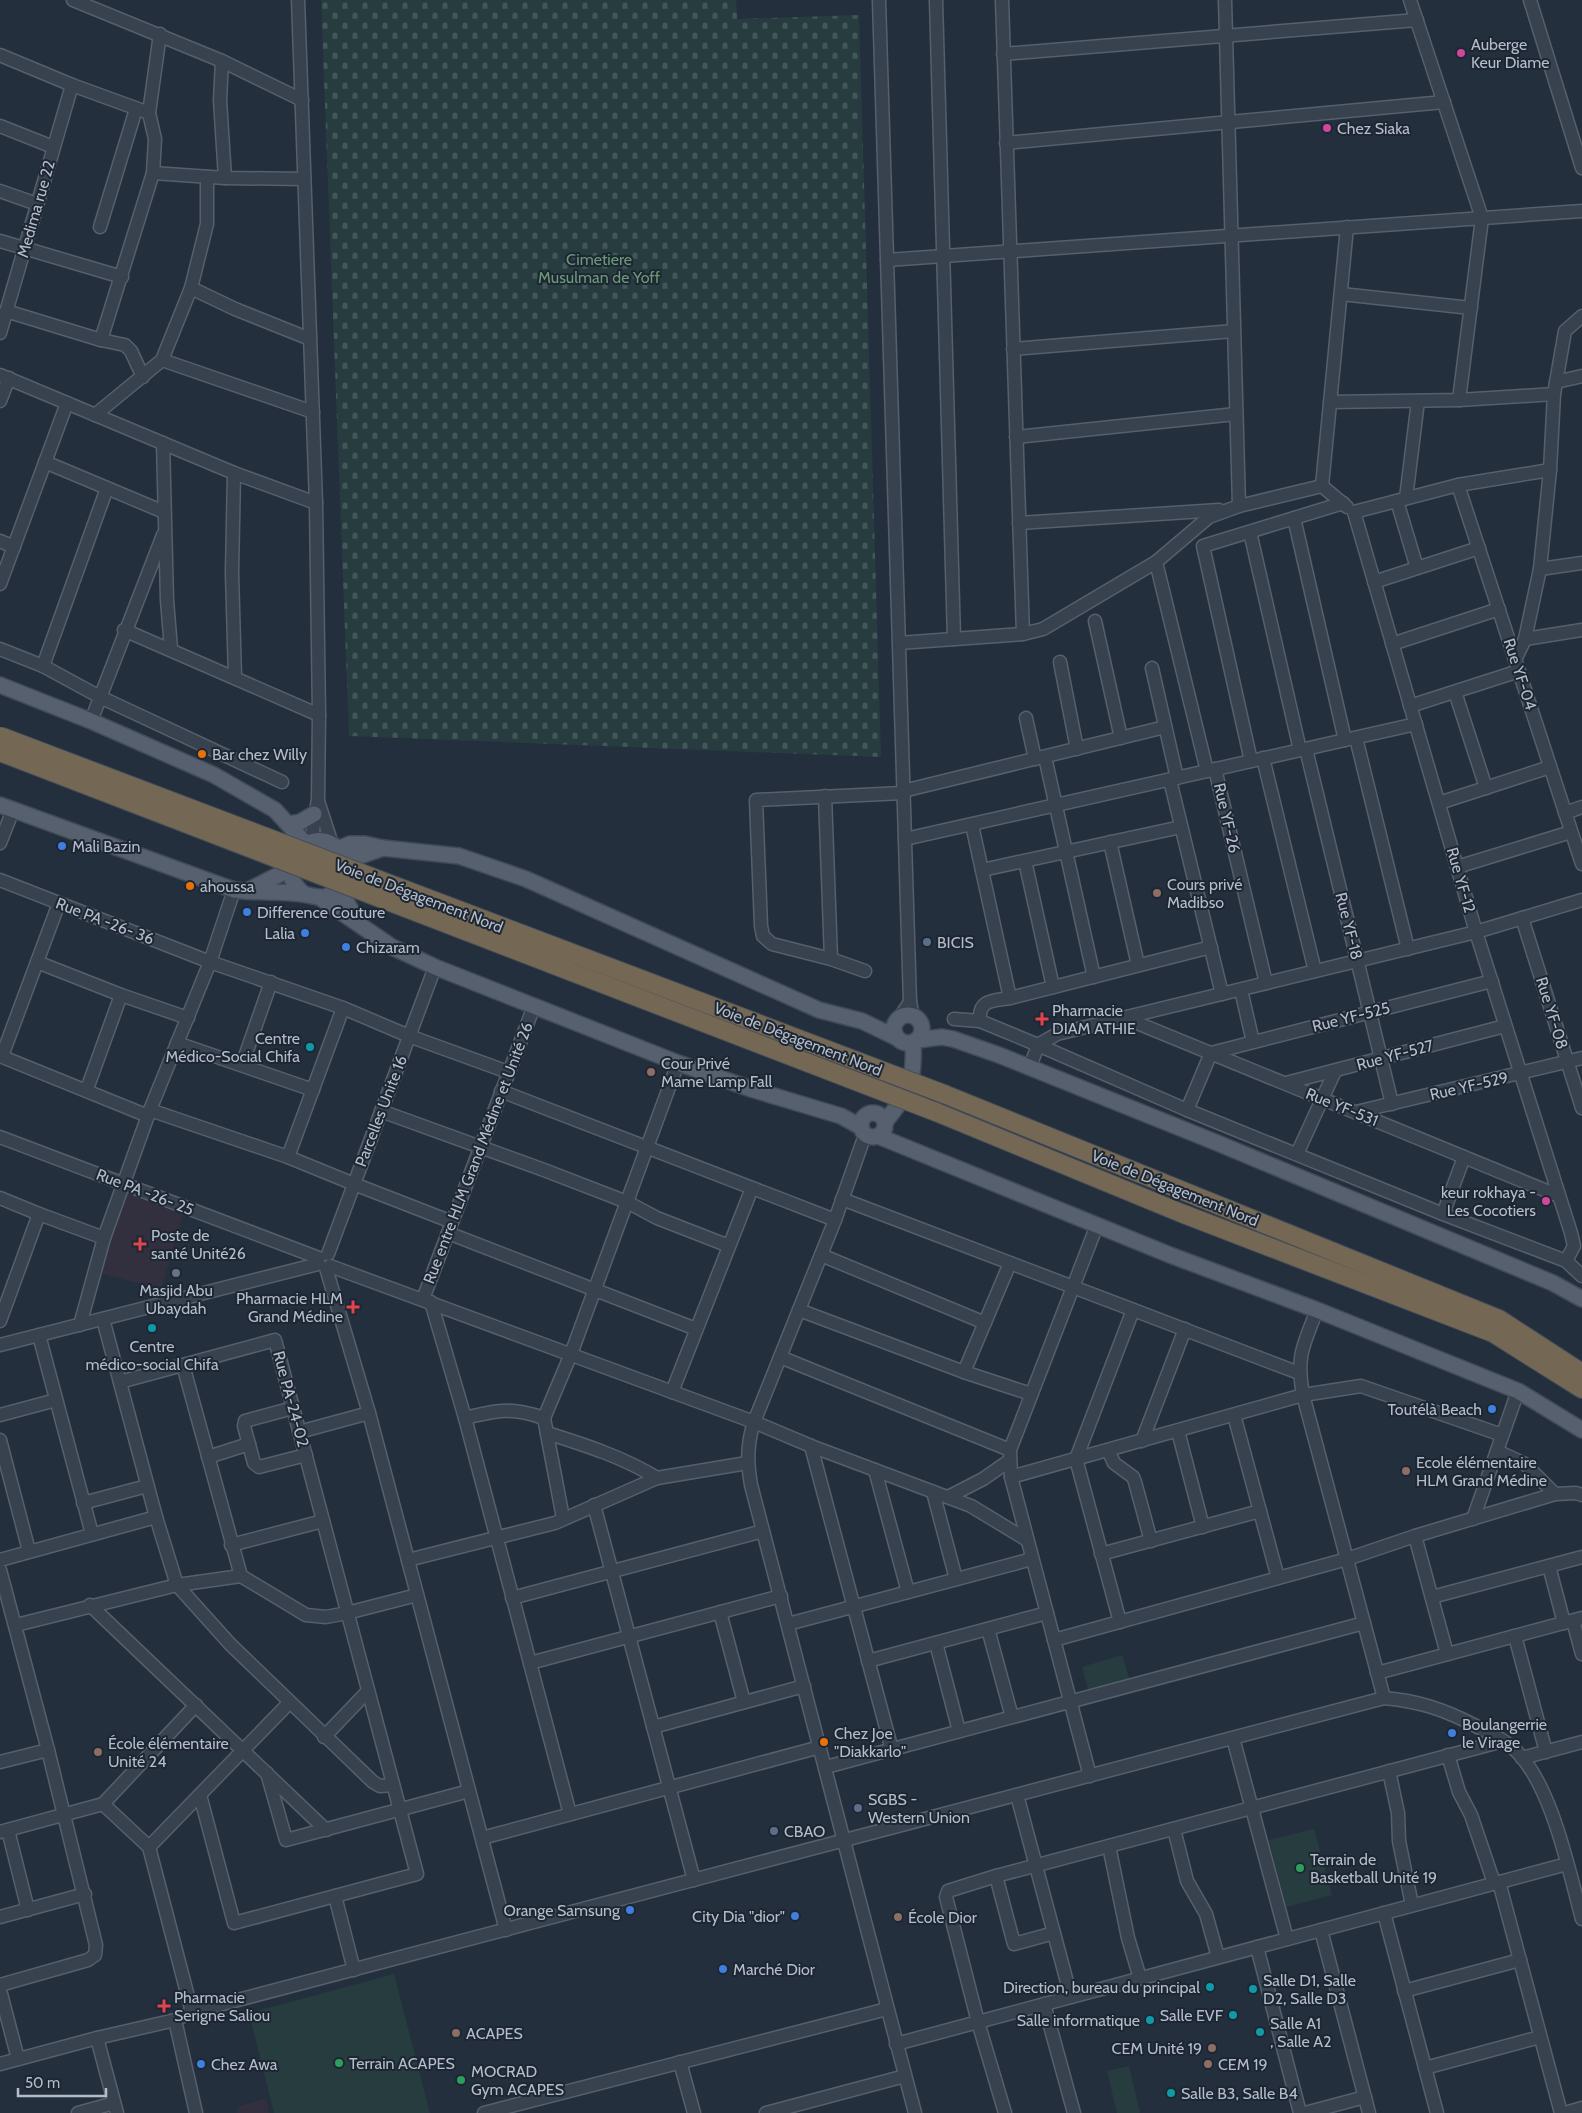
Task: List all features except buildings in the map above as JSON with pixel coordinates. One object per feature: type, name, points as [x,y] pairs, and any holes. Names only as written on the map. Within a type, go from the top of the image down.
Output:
[{"type":"highway","name":"Voie de Dégagement Nord","points":[[0,736],[944,1094],[1499,1319],[1582,1373]]},
{"type":"highway","name":"Voie de Dégagement Nord","points":[[0,752],[936,1112],[1181,1213],[1493,1333],[1582,1389]]},
{"type":"main road","points":[[0,685],[91,721],[214,775],[275,810],[308,843]]},
{"type":"main road","points":[[7,808],[240,890],[326,896],[339,889],[346,876],[339,851],[318,840],[298,849],[292,862],[240,890]]},
{"type":"main road","points":[[275,810],[292,862],[294,884],[392,948],[435,967],[678,1063],[751,1089],[874,1125],[902,1147],[1518,1391],[1582,1430]]},
{"type":"main road","points":[[289,824],[300,822],[314,814]]},
{"type":"main road","points":[[339,851],[350,844],[365,844],[383,848],[459,856],[526,879],[819,1010],[862,1021],[908,1028],[962,1042],[1325,1188],[1552,1283],[1582,1299]]},
{"type":"main road","points":[[339,889],[361,927]]},
{"type":"main road","points":[[874,1125],[895,1098],[903,1082],[908,1028]]},
{"type":"street","points":[[73,0],[222,61],[302,100]]},
{"type":"street","points":[[298,0],[316,503],[319,715],[318,799],[308,843]]},
{"type":"street","points":[[879,0],[905,840],[908,1028]]},
{"type":"street","points":[[936,0],[954,639]]},
{"type":"street","points":[[1002,0],[1023,634]]},
{"type":"street","points":[[1225,0],[1236,414],[1235,508]]},
{"type":"street","points":[[1410,0],[1482,218],[1459,400]]},
{"type":"street","points":[[1530,0],[1582,168]]},
{"type":"street","points":[[1003,54],[1417,20]]},
{"type":"street","points":[[100,228],[142,111],[160,34]]},
{"type":"street","points":[[0,55],[142,111],[155,139],[153,173],[101,340]]},
{"type":"street","points":[[222,61],[220,100],[225,178]]},
{"type":"street","name":"Medima rue 22","points":[[0,333],[72,85]]},
{"type":"street","points":[[1006,143],[1444,102]]},
{"type":"street","points":[[0,126],[53,148]]},
{"type":"street","points":[[153,173],[207,178],[304,179]]},
{"type":"street","points":[[95,415],[162,360],[191,288],[208,224],[207,178]]},
{"type":"street","points":[[0,191],[37,204]]},
{"type":"street","points":[[887,260],[1582,211]]},
{"type":"street","points":[[1322,486],[1347,227]]},
{"type":"street","points":[[0,241],[122,277]]},
{"type":"street","points":[[191,288],[235,309],[310,339]]},
{"type":"street","points":[[1341,294],[1471,308]]},
{"type":"street","points":[[6,311],[101,340],[125,345],[131,351],[142,377]]},
{"type":"street","points":[[1410,706],[1456,692],[1517,666],[1525,639],[1540,569],[1550,470],[1555,388],[1565,331],[1582,316]]},
{"type":"street","points":[[1013,349],[1234,331]]},
{"type":"street","points":[[162,360],[313,412]]},
{"type":"street","points":[[0,401],[4,376],[234,473],[316,503]]},
{"type":"street","points":[[1330,402],[1459,400],[1555,388],[1582,376]]},
{"type":"street","points":[[1417,568],[1402,500],[1418,401]]},
{"type":"street","points":[[0,584],[67,403]]},
{"type":"street","points":[[1016,437],[1236,414]]},
{"type":"street","points":[[162,443],[164,530],[171,649]]},
{"type":"street","points":[[45,462],[164,512]]},
{"type":"street","points":[[1322,486],[1354,512],[1458,485],[1550,470]]},
{"type":"street","points":[[234,473],[232,573],[235,678]]},
{"type":"street","name":"Rue YF-04","points":[[1458,485],[1582,864]]},
{"type":"street","points":[[899,643],[1023,634],[1043,629],[1156,562],[1209,517],[1235,508],[1322,486]]},
{"type":"street","points":[[43,666],[107,488]]},
{"type":"street","points":[[1315,971],[1257,760],[1203,546],[1343,503]]},
{"type":"street","points":[[1019,523],[1235,508]]},
{"type":"street","name":"Rue YF-12","points":[[1354,512],[1476,932],[1574,1246],[1566,1261]]},
{"type":"street","points":[[1294,518],[1350,739],[1408,949]]},
{"type":"street","points":[[91,721],[124,630],[164,530]]},
{"type":"street","name":"Rue YF-18","points":[[1250,532],[1392,1104]]},
{"type":"street","points":[[0,541],[14,547]]},
{"type":"street","points":[[1374,582],[1479,548]]},
{"type":"street","name":"Rue YF-26","points":[[1156,562],[1266,983]]},
{"type":"street","points":[[1540,569],[1582,563]]},
{"type":"street","points":[[1392,644],[1499,609]]},
{"type":"street","points":[[1095,621],[1121,738]]},
{"type":"street","points":[[124,630],[319,715]]},
{"type":"street","points":[[1525,639],[1582,630]]},
{"type":"street","points":[[0,649],[43,666],[100,697],[282,782]]},
{"type":"street","points":[[1060,662],[1078,749]]},
{"type":"street","points":[[1152,668],[1165,727],[1182,827],[1222,994]]},
{"type":"street","points":[[1456,692],[1486,788]]},
{"type":"street","points":[[1026,718],[1056,806],[1094,977]]},
{"type":"street","points":[[905,840],[1416,724]]},
{"type":"street","points":[[865,971],[831,959],[772,944],[763,936],[760,916],[756,800],[903,792],[1165,727]]},
{"type":"street","points":[[1439,803],[1550,767]]},
{"type":"street","points":[[825,796],[831,959]]},
{"type":"street","points":[[318,799],[339,851]]},
{"type":"street","points":[[1565,813],[1582,807]]},
{"type":"street","points":[[0,843],[7,808]]},
{"type":"street","points":[[972,824],[1010,998]]},
{"type":"street","points":[[982,870],[1182,827]]},
{"type":"street","points":[[1457,867],[1571,832]]},
{"type":"street","points":[[1110,842],[1138,966]]},
{"type":"street","points":[[1025,861],[1053,987]]},
{"type":"street","name":"Rue PA -26- 36","points":[[0,880],[210,962],[343,1008],[409,1036],[508,1072]]},
{"type":"street","points":[[80,1325],[104,1238],[149,1113],[240,890]]},
{"type":"street","points":[[1030,1068],[1038,1044],[1057,1034],[1476,932],[1582,900]]},
{"type":"street","points":[[59,903],[1,1056],[149,1113],[288,1157],[595,1289],[696,1329]]},
{"type":"street","name":"Rue YF-08","points":[[1522,918],[1582,1108]]},
{"type":"street","points":[[980,1021],[979,1013],[982,1006],[987,1002],[1010,998],[1210,947]]},
{"type":"street","points":[[37,962],[121,995],[188,1018]]},
{"type":"street","name":"Parcelles Unite 16","points":[[324,1262],[435,967]]},
{"type":"street","points":[[242,1064],[272,982]]},
{"type":"street","name":"Rue YF-525","points":[[1211,1053],[1492,982]]},
{"type":"street","points":[[1241,990],[1253,1042]]},
{"type":"street","points":[[87,1089],[121,995]]},
{"type":"street","name":"Rue entre HLM Grand Médine et Unité 26","points":[[427,1301],[450,1227],[534,1006]]},
{"type":"street","points":[[288,1157],[343,1008]]},
{"type":"street","name":"Rue YF-531","points":[[1125,1018],[1559,1196]]},
{"type":"street","points":[[954,1019],[980,1021],[1038,1044],[1187,1110],[1443,1214],[1566,1261],[1582,1276]]},
{"type":"street","name":"Rue YF-527","points":[[1286,1084],[1505,1026]]},
{"type":"street","points":[[177,1043],[313,1090]]},
{"type":"street","points":[[1187,1110],[1211,1053]]},
{"type":"street","name":"Rue YF-529","points":[[1356,1112],[1582,1058]]},
{"type":"street","points":[[563,1518],[544,1418],[571,1354],[678,1063]]},
{"type":"street","points":[[1297,1154],[1335,1071]]},
{"type":"street","points":[[502,1091],[835,1220]]},
{"type":"street","points":[[381,1111],[627,1202],[657,1218],[729,1246]]},
{"type":"street","points":[[874,1125],[842,1200],[754,1422],[749,1436],[747,1463],[826,1767],[843,1841],[915,2113]]},
{"type":"street","name":"Rue PA -26- 25","points":[[0,1137],[324,1262],[754,1422],[811,1446],[948,1497],[990,1516],[1027,1540]]},
{"type":"street","points":[[1443,1214],[1464,1157]]},
{"type":"street","points":[[672,1392],[752,1188]]},
{"type":"street","points":[[0,1198],[104,1238]]},
{"type":"street","points":[[842,1200],[1299,1373]]},
{"type":"street","points":[[0,1321],[39,1214]]},
{"type":"street","points":[[1090,1776],[1011,1478],[1010,1455],[1031,1394],[1097,1225]]},
{"type":"street","points":[[821,1256],[985,1323]]},
{"type":"street","points":[[0,1345],[324,1262],[369,1413],[506,1930]]},
{"type":"street","points":[[964,1372],[1010,1263]]},
{"type":"street","points":[[427,1301],[464,1418],[570,1814]]},
{"type":"street","points":[[799,1310],[964,1372],[1031,1394]]},
{"type":"street","points":[[1120,1622],[1076,1459],[1134,1310]]},
{"type":"street","points":[[1317,1310],[1301,1351],[1299,1373],[1303,1395],[1384,1698]]},
{"type":"street","points":[[103,1319],[147,1486],[177,1585],[230,1644],[373,1782],[380,1786],[393,1785]]},
{"type":"street","points":[[1142,1441],[1184,1329]]},
{"type":"street","points":[[39,1335],[92,1534]]},
{"type":"street","name":"Rue PA-24-02","points":[[120,1382],[275,1340],[417,1874],[335,1896]]},
{"type":"street","points":[[780,1357],[1010,1455]]},
{"type":"street","points":[[183,1365],[231,1546],[241,1576]]},
{"type":"street","points":[[1011,1478],[1303,1395],[1361,1386],[1502,1435]]},
{"type":"street","points":[[1473,1519],[1518,1391]]},
{"type":"street","points":[[0,1415],[56,1400]]},
{"type":"street","points":[[293,1408],[245,1421],[244,1426],[254,1463],[259,1467],[306,1455]]},
{"type":"street","points":[[464,1418],[511,1409],[544,1418]]},
{"type":"street","points":[[299,1432],[369,1413]]},
{"type":"street","points":[[1234,1415],[1278,1578]]},
{"type":"street","points":[[1178,1431],[1203,1526]]},
{"type":"street","points":[[546,1433],[598,1449],[641,1468],[657,1478]]},
{"type":"street","points":[[208,1457],[249,1444]]},
{"type":"street","points":[[811,1446],[892,1750]]},
{"type":"street","points":[[1,1449],[30,1551]]},
{"type":"street","points":[[1108,1450],[1117,1466],[1133,1477],[1151,1540]]},
{"type":"street","points":[[1497,1451],[1525,1464],[1555,1494]]},
{"type":"street","points":[[948,1497],[984,1479],[1010,1455]]},
{"type":"street","points":[[408,1560],[555,1522],[657,1478],[747,1463]]},
{"type":"street","points":[[875,1470],[908,1592]]},
{"type":"street","points":[[83,1503],[147,1486]]},
{"type":"street","points":[[933,1492],[956,1579]]},
{"type":"street","points":[[1054,1640],[1347,1559],[1415,1536],[1555,1494],[1576,1493],[1582,1495]]},
{"type":"street","points":[[594,1504],[694,1880]]},
{"type":"street","points":[[1101,1554],[1260,1511]]},
{"type":"street","points":[[0,1560],[156,1517]]},
{"type":"street","points":[[231,1546],[323,1521]]},
{"type":"street","points":[[512,1598],[764,1531]]},
{"type":"street","points":[[1415,1536],[1447,1654]]},
{"type":"street","points":[[1432,1597],[1582,1557]]},
{"type":"street","points":[[788,1624],[1032,1559]]},
{"type":"street","points":[[1549,1566],[1573,1621],[1582,1654]]},
{"type":"street","points":[[0,1570],[16,1625],[85,1894],[96,1945],[95,1955],[88,1960],[0,1985]]},
{"type":"street","points":[[16,1625],[177,1585],[241,1576],[306,1615],[326,1617],[348,1613],[417,1594]]},
{"type":"street","points":[[530,1663],[781,1596]]},
{"type":"street","points":[[90,1606],[326,1830]]},
{"type":"street","points":[[720,1612],[744,1702]]},
{"type":"street","points":[[868,1661],[1046,1614]]},
{"type":"street","points":[[1377,1673],[1573,1621]]},
{"type":"street","points":[[826,1767],[1364,1623]]},
{"type":"street","points":[[988,1629],[1012,1717]]},
{"type":"street","points":[[1515,1636],[1546,1752]]},
{"type":"street","points":[[936,1643],[959,1731]]},
{"type":"street","points":[[653,1727],[804,1686]]},
{"type":"street","points":[[324,1736],[368,1691]]},
{"type":"street","points":[[0,2064],[97,2038],[175,2020],[192,2012],[1384,1698],[1408,1700],[1433,1706],[1503,1740],[1514,1748],[1532,1772],[1546,1799],[1582,1919]]},
{"type":"street","points":[[149,1847],[289,1703]]},
{"type":"street","points":[[28,1910],[4,1831],[103,1804],[196,1705]]},
{"type":"street","points":[[1234,1738],[1286,1939]]},
{"type":"street","points":[[1005,2113],[978,2022],[946,1897],[948,1891],[1036,1865],[1503,1740]]},
{"type":"street","points":[[1522,1758],[1582,1742]]},
{"type":"street","points":[[482,1838],[820,1747]]},
{"type":"street","points":[[0,1762],[48,1750]]},
{"type":"street","points":[[1448,1755],[1459,1792],[1471,1815],[1497,1883],[1520,1960],[1560,2113]]},
{"type":"street","points":[[1389,1771],[1398,1812],[1399,1841],[1412,1906]]},
{"type":"street","points":[[267,1772],[286,1840],[469,1791]]},
{"type":"street","points":[[200,1795],[234,1923],[335,1896],[354,1970]]},
{"type":"street","points":[[1017,1795],[1071,1997]]},
{"type":"street","points":[[103,1804],[149,1847],[192,2012]]},
{"type":"street","points":[[1174,1829],[1187,1881],[1206,1914],[1218,1957]]},
{"type":"street","points":[[1109,1846],[1128,1938],[1140,1978]]},
{"type":"street","points":[[896,2044],[1567,1864]]},
{"type":"street","points":[[996,1876],[1014,1944],[1054,1933]]},
{"type":"street","points":[[0,1917],[85,1894]]},
{"type":"street","points":[[1384,1913],[1437,2113]]},
{"type":"street","points":[[1322,1930],[1369,2113]]},
{"type":"street","points":[[1257,1947],[1300,2113]]},
{"type":"street","points":[[1404,1991],[1520,1960]]},
{"type":"street","points":[[0,1990],[18,2059]]},
{"type":"street","points":[[1044,2004],[1074,2113]]},
{"type":"street","points":[[484,2113],[509,2110],[680,2062],[887,2009]]},
{"type":"street","points":[[175,2020],[196,2113]]},
{"type":"street","points":[[1425,2068],[1540,2037]]},
{"type":"street","points":[[78,2113],[116,2108],[97,2038]]},
{"type":"street","points":[[680,2062],[694,2113]]},
{"type":"street","points":[[766,2113],[905,2076]]},
{"type":"street","points":[[1305,2113],[1364,2097]]},
{"type":"street","points":[[1565,2113],[1582,2108]]},
{"type":"shaded area","name":"Poste de santé Unité26","points":[[123,1192],[183,1215],[161,1289],[95,1272]]},
{"type":"shaded area","points":[[266,2099],[269,2113],[237,2113],[239,2106]]},
{"type":"green space","name":"Cimetiere Musulman de Yoff","points":[[321,0],[736,0],[737,19],[859,15],[881,757],[349,736]]},
{"type":"green space","points":[[1122,1655],[1130,1681],[1089,1693],[1082,1667]]},
{"type":"green space","name":"Terrain de Basketball Unité 19","points":[[1314,1829],[1332,1895],[1286,1907],[1269,1840]]},
{"type":"green space","name":"Terrain ACAPES","points":[[394,1974],[430,2113],[274,2113],[249,2013]]},
{"type":"green space","points":[[1129,2066],[1140,2113],[1117,2113],[1107,2071]]},
{"type":"place","name":"Auberge Keur Diame","points":[[1461,53]]},
{"type":"place","name":"Chez Siaka","points":[[1327,128]]},
{"type":"place","name":"Bar chez Willy","points":[[202,754]]},
{"type":"place","name":"Mali Bazin","points":[[62,846]]},
{"type":"place","name":"ahoussa","points":[[190,886]]},
{"type":"place","name":"Cours privé Madibso","points":[[1157,893]]},
{"type":"place","name":"Difference Couture","points":[[247,912]]},
{"type":"place","name":"Lalia","points":[[305,933]]},
{"type":"place","name":"BICIS","points":[[927,942]]},
{"type":"place","name":"Chizaram","points":[[346,947]]},
{"type":"place","name":"Pharmacie DIAM ATHIE","points":[[1042,1019]]},
{"type":"place","name":"Centre Médico-Social Chifa","points":[[310,1047]]},
{"type":"place","name":"Cour Privé Mame Lamp Fall","points":[[651,1072]]},
{"type":"place","name":"keur rokhaya - Les Cocotiers","points":[[1546,1201]]},
{"type":"place","name":"Poste de santé Unité26","points":[[140,1244]]},
{"type":"place","name":"Masjid Abu Ubaydah","points":[[176,1273]]},
{"type":"place","name":"Pharmacie HLM Grand Médine","points":[[353,1307]]},
{"type":"place","name":"Centre médico-social Chifa","points":[[152,1328]]},
{"type":"place","name":"Toutélà Beach","points":[[1492,1409]]},
{"type":"place","name":"Ecole élémentaire HLM Grand Médine","points":[[1406,1471]]},
{"type":"place","name":"Boulangerrie le Virage","points":[[1452,1733]]},
{"type":"place","name":"Chez Joe \"Diakkarlo\"","points":[[824,1742]]},
{"type":"place","name":"École élémentaire Unité 24","points":[[98,1752]]},
{"type":"place","name":"SGBS - Western Union","points":[[858,1808]]},
{"type":"place","name":"CBAO","points":[[774,1831]]},
{"type":"place","name":"Terrain de Basketball Unité 19","points":[[1300,1868]]},
{"type":"place","name":"Orange Samsung","points":[[630,1910]]},
{"type":"place","name":"City Dia \"dior\"","points":[[795,1916]]},
{"type":"place","name":"École Dior","points":[[898,1917]]},
{"type":"place","name":"Marché Dior","points":[[723,1969]]},
{"type":"place","name":"Direction, bureau du principal","points":[[1210,1987]]},
{"type":"place","name":"Salle D1, Salle D2, Salle D3","points":[[1253,1989]]},
{"type":"place","name":"Pharmacie Serigne Saliou","points":[[164,2006]]},
{"type":"place","name":"Salle EVF","points":[[1233,2015]]},
{"type":"place","name":"Salle informatique","points":[[1150,2020]]},
{"type":"place","name":"Salle A1 , Salle A2","points":[[1260,2032]]},
{"type":"place","name":"ACAPES","points":[[456,2033]]},
{"type":"place","name":"CEM Unité 19","points":[[1212,2048]]},
{"type":"place","name":"Terrain ACAPES","points":[[339,2063]]},
{"type":"place","name":"Chez Awa","points":[[201,2064]]},
{"type":"place","name":"CEM 19","points":[[1208,2064]]},
{"type":"place","name":"MOCRAD Gym ACAPES","points":[[461,2080]]},
{"type":"place","name":"Salle B3, Salle B4","points":[[1171,2093]]}]
